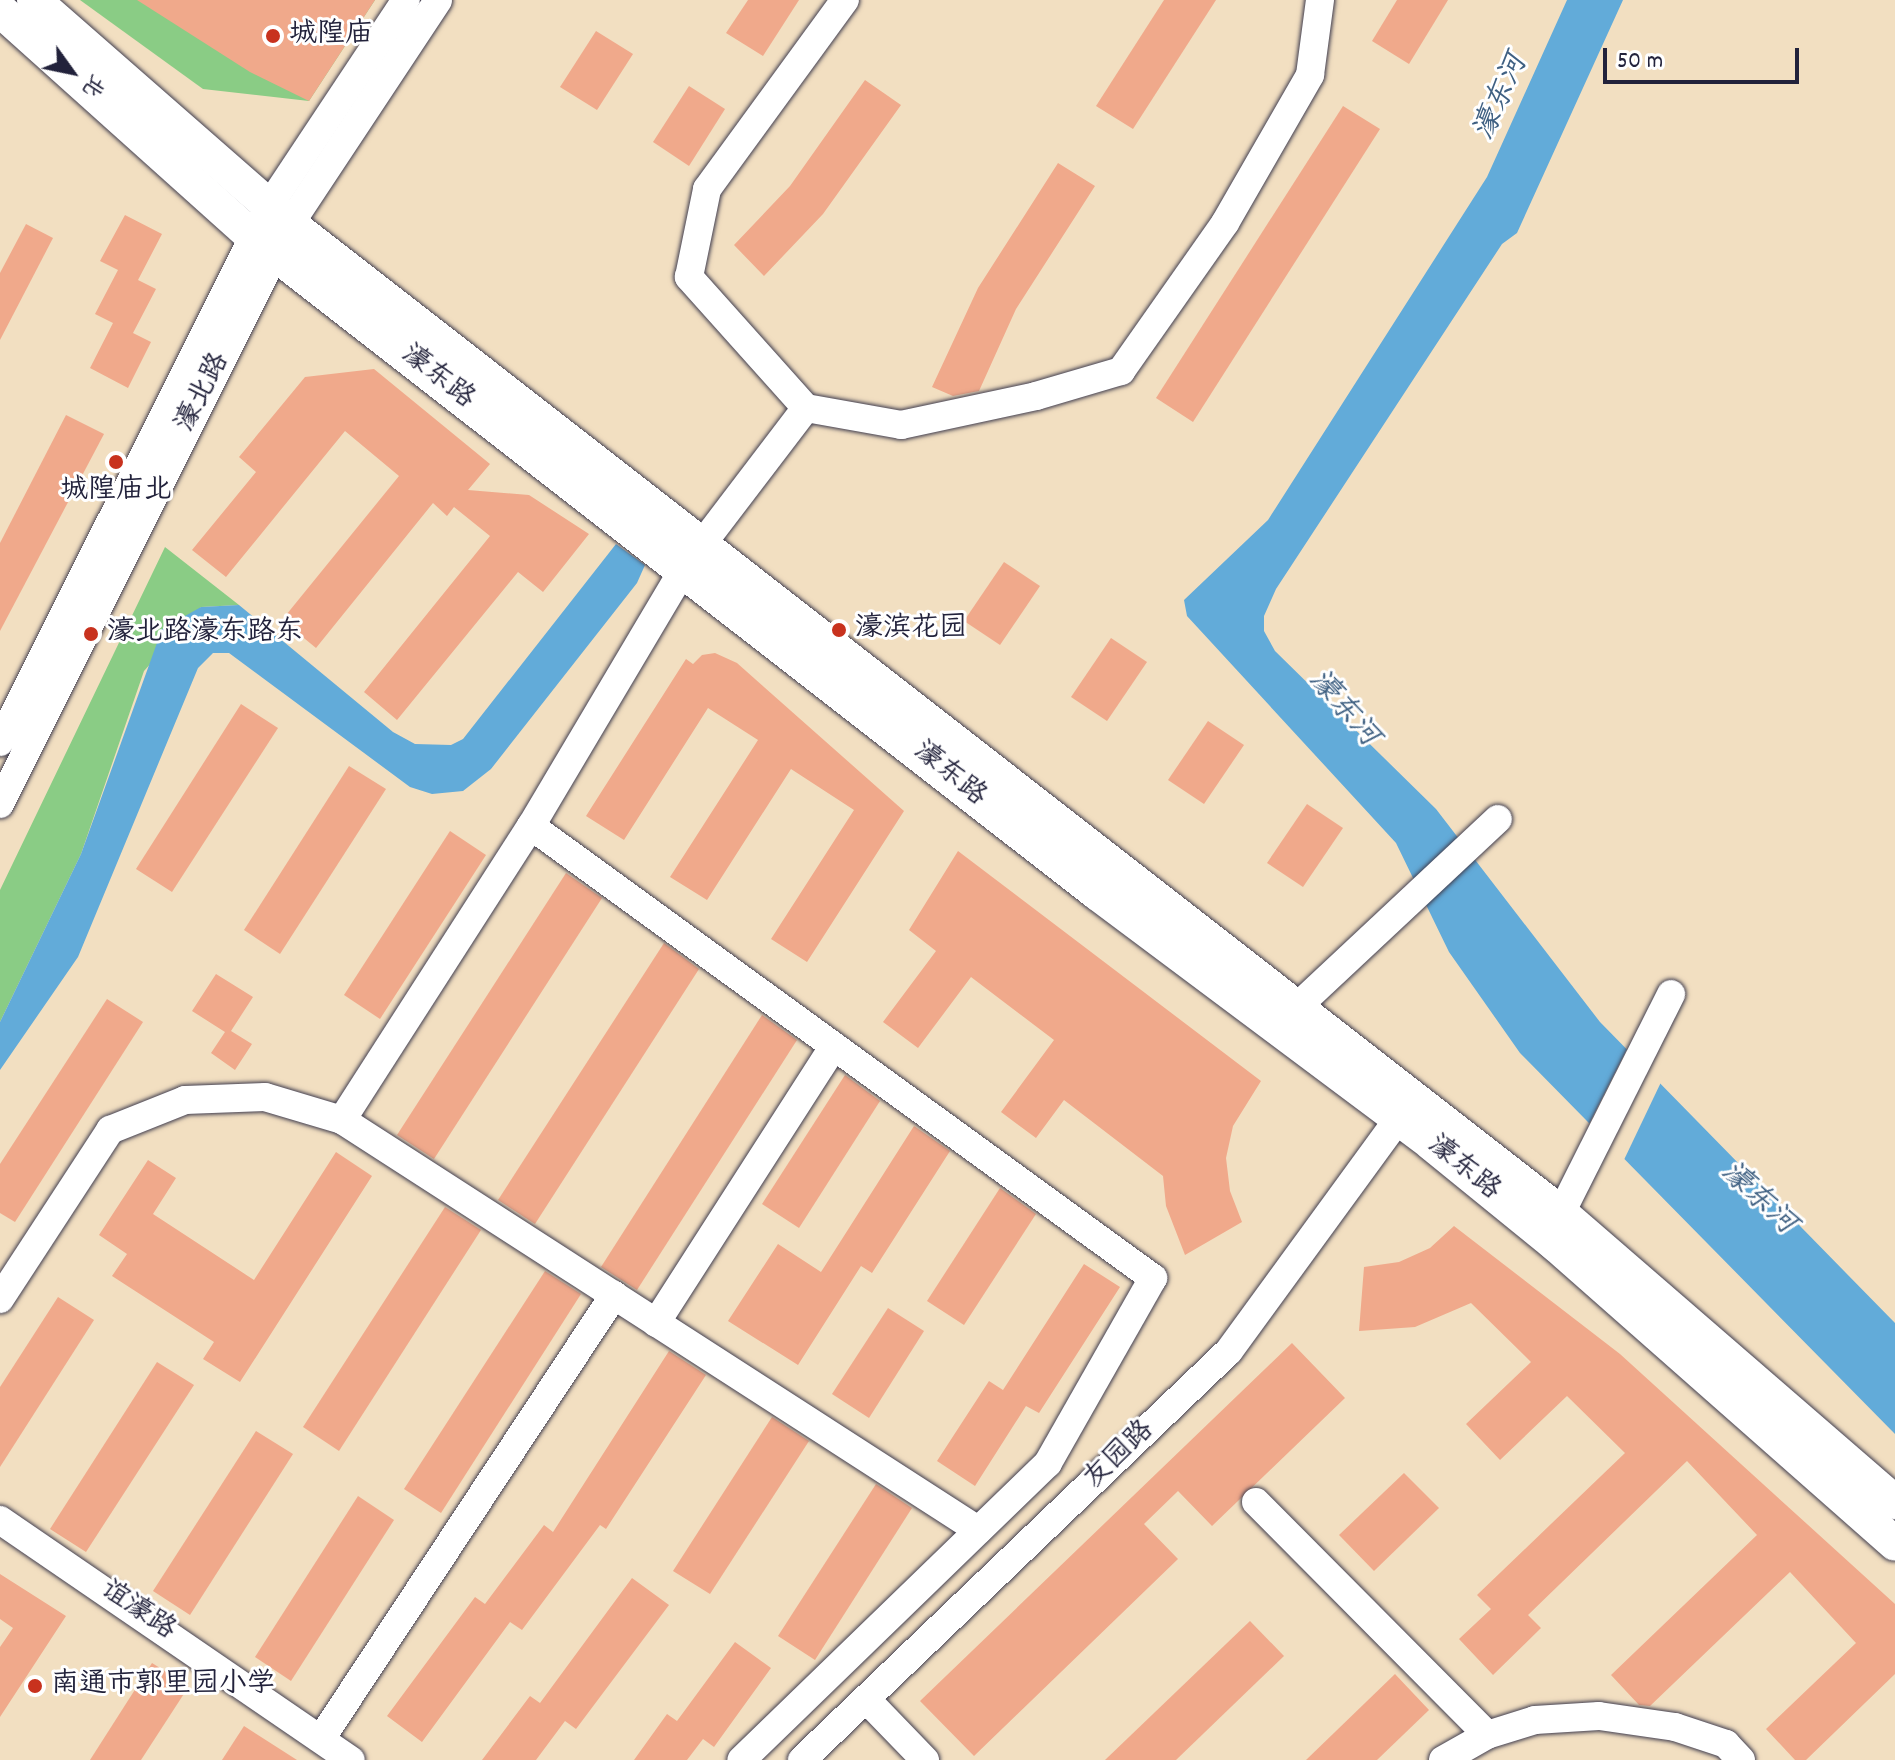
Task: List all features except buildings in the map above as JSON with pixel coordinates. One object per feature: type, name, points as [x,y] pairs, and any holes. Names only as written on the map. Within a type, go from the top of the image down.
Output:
[{"type":"main road","name":"濠东路","points":[[34,0],[271,230]]},
{"type":"main road","name":"濠东路","points":[[0,10],[271,230],[692,558],[1297,1007],[1561,1213],[1895,1502]]},
{"type":"main road","name":"濠东路","points":[[692,558],[1097,893],[1399,1118],[1555,1244],[1895,1544]]},
{"type":"street","name":"濠北路","points":[[0,742],[271,230],[406,0]]},
{"type":"street","name":"濠北路","points":[[0,804],[271,230],[438,0]]},
{"type":"street","points":[[845,0],[707,189],[689,277],[806,408],[901,425],[1036,396],[1121,371],[1225,223],[1310,75],[1320,0]]},
{"type":"street","points":[[342,1120],[531,826],[692,558],[806,408]]},
{"type":"street","points":[[531,826],[1153,1278],[1048,1463],[741,1760]]},
{"type":"street","points":[[1297,1007],[1490,827]]},
{"type":"street","points":[[1561,1213],[1671,994]]},
{"type":"street","points":[[656,1323],[834,1046]]},
{"type":"street","points":[[0,1299],[110,1130],[185,1100],[265,1097],[342,1120],[978,1530]]},
{"type":"street","name":"友园路","points":[[802,1760],[1229,1351],[1399,1118]]},
{"type":"street","points":[[321,1739],[614,1295]]},
{"type":"street","points":[[1256,1502],[1487,1735]]},
{"type":"street","name":"谊濠路","points":[[0,1520],[351,1760]]},
{"type":"street","points":[[866,1699],[925,1760]]},
{"type":"street","points":[[1443,1760],[1487,1735],[1535,1720],[1599,1716],[1675,1727],[1726,1744],[1741,1760]]},
{"type":"green space","name":"城隍庙","points":[[80,0],[375,0],[309,101],[203,89]]},
{"type":"green space","points":[[165,547],[239,605],[201,607],[144,671],[81,854],[0,1022],[0,890]]},
{"type":"water","name":"濠东河","points":[[1567,0],[1623,0],[1517,233],[1502,244],[1276,589],[1264,616],[1264,631],[1275,651],[1436,809],[1600,1022],[1895,1323],[1895,1434],[1520,1053],[1449,952],[1396,843],[1187,616],[1184,600],[1268,520],[1487,177]]},
{"type":"water","points":[[616,544],[645,565],[637,583],[491,769],[463,791],[432,794],[410,787],[229,653],[213,653],[198,668],[78,957],[0,1070],[0,1022],[81,854],[162,629],[201,607],[239,605],[393,732],[415,744],[451,745],[463,739]]},
{"type":"pier","points":[[1629,1045],[1663,1078],[1622,1164],[1587,1128]]},
{"type":"place","name":"城隍庙","points":[[273,36]]},
{"type":"place","name":"城隍庙北","points":[[116,462]]},
{"type":"place","name":"濠滨花园","points":[[839,630]]},
{"type":"place","name":"濠北路濠东路东","points":[[91,634]]},
{"type":"place","name":"南通市郭里园小学","points":[[35,1686]]}]
